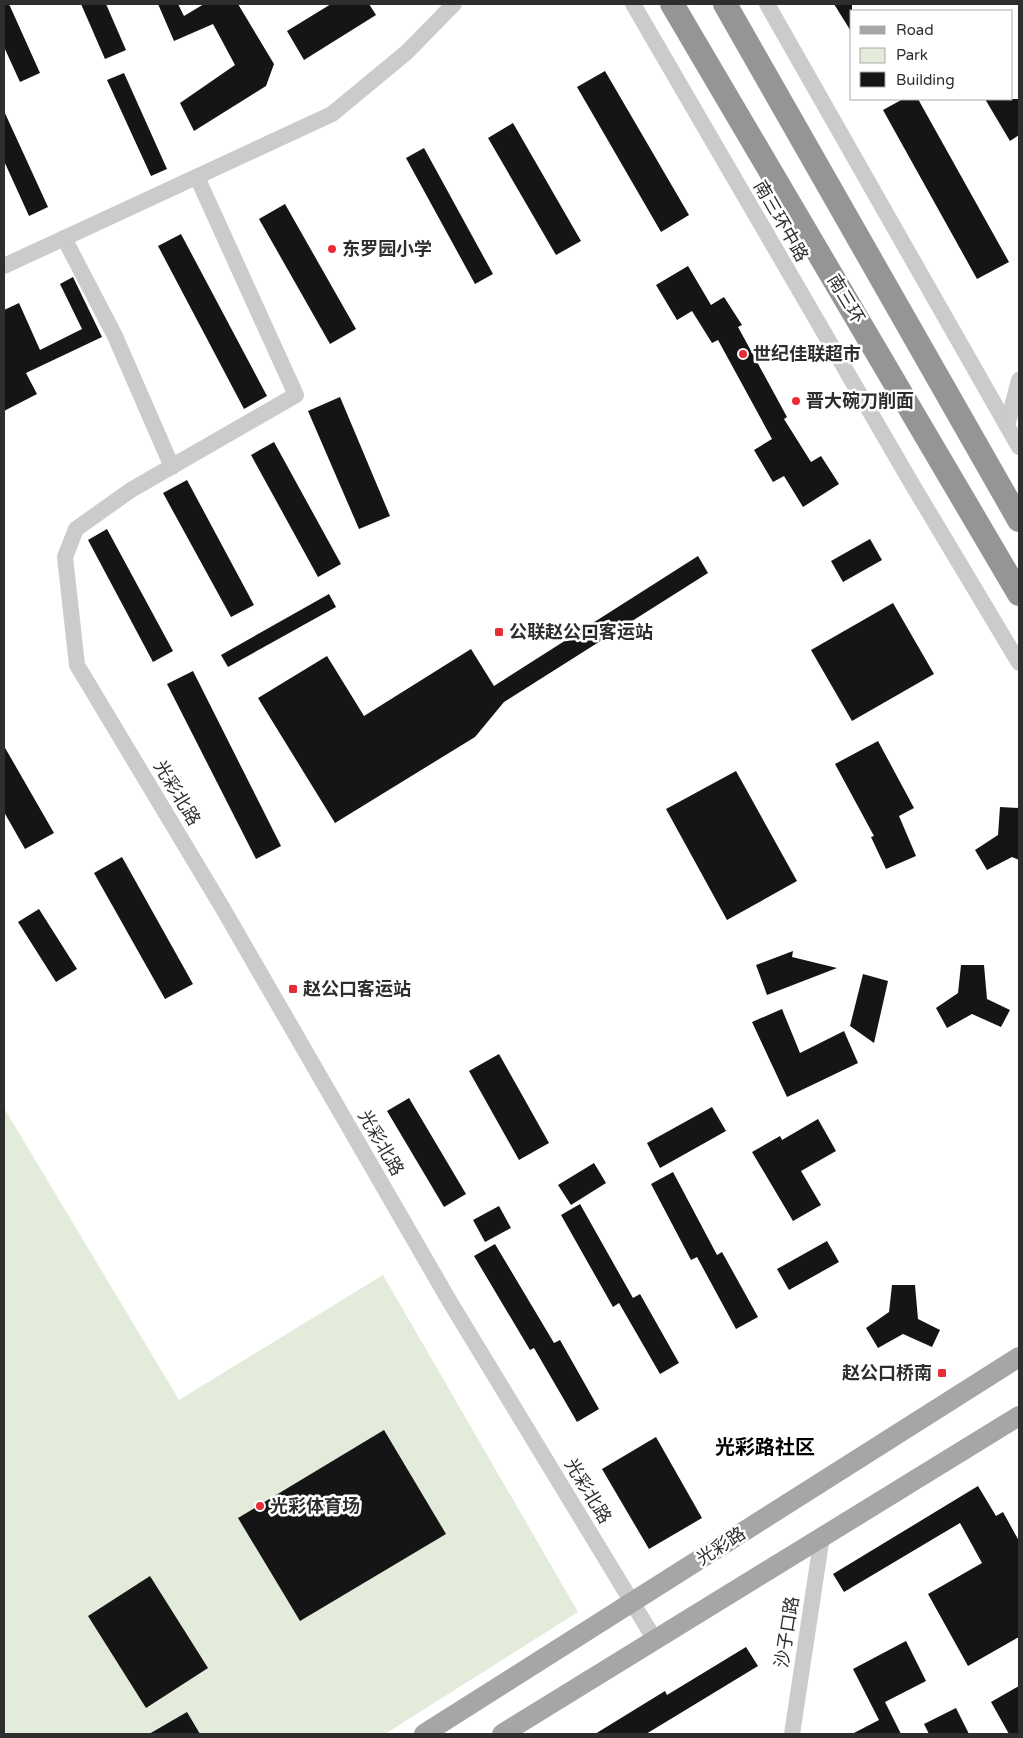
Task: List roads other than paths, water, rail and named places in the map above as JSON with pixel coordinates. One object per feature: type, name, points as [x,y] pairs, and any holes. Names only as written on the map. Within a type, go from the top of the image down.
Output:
[{"type":"highway","name":"南三环","points":[[672,4],[1019,594]]},
{"type":"highway","points":[[726,4],[1019,520]]},
{"type":"highway","points":[[1001,562],[1019,603]]},
{"type":"main road","name":"光彩路","points":[[424,1734],[1019,1357]]},
{"type":"main road","points":[[502,1734],[1019,1416]]},
{"type":"street","points":[[4,266],[332,114],[407,52],[454,4]]},
{"type":"street","name":"南三环中路","points":[[633,4],[912,484],[1019,663]]},
{"type":"street","points":[[767,4],[1019,447]]},
{"type":"street","points":[[64,238],[115,336],[172,467],[296,395],[197,177]]},
{"type":"street","points":[[1007,426],[1019,380]]},
{"type":"street","name":"光彩北路","points":[[172,467],[131,490],[76,529],[65,557],[77,665],[222,907],[450,1302],[655,1640]]},
{"type":"street","name":"沙子口路","points":[[792,1734],[822,1536]]},
{"type":"place","name":"东罗园小学","points":[[332,249]]},
{"type":"place","name":"世纪佳联超市","points":[[743,354]]},
{"type":"place","name":"晋大碗刀削面","points":[[796,401]]},
{"type":"place","name":"公联赵公口客运站","points":[[499,632]]},
{"type":"place","name":"赵公口客运站","points":[[293,989]]},
{"type":"place","name":"赵公口桥南","points":[[942,1373]]},
{"type":"place","name":"光彩体育场","points":[[260,1506]]},
{"type":"district","name":"光彩路社区","points":[[765,1447]]}]
